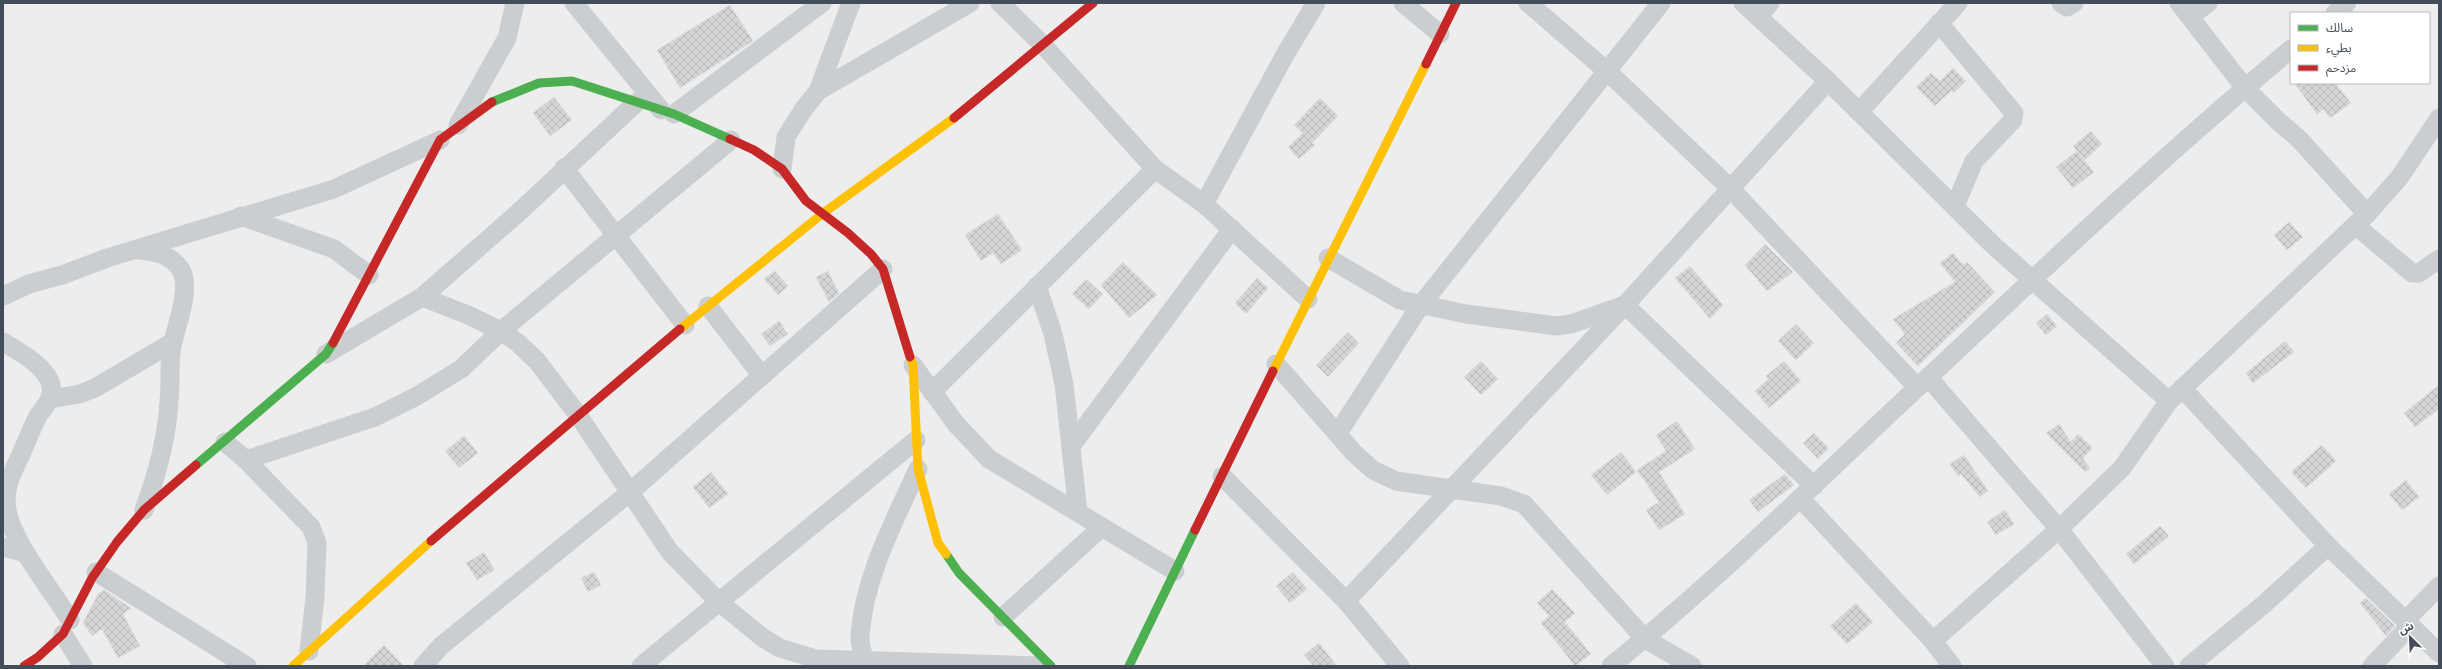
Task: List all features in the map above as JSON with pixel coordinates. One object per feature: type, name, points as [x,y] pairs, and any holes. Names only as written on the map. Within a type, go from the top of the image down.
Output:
[{"type":"street","points":[[458,126],[507,38],[515,3]]},
{"type":"street","points":[[574,3],[667,112]]},
{"type":"street","points":[[667,112],[822,3]]},
{"type":"street","points":[[782,169],[786,137],[803,110],[818,91],[851,3]]},
{"type":"street","points":[[818,91],[970,3]]},
{"type":"street","points":[[1000,3],[1043,46],[1155,169],[1204,204],[1308,299]]},
{"type":"street","points":[[293,666],[454,520],[685,325],[822,214],[952,120],[1093,3]]},
{"type":"street","points":[[1204,204],[1286,53],[1316,3]]},
{"type":"street","points":[[1403,3],[1440,34]]},
{"type":"street","points":[[1129,666],[1328,258],[1456,3]]},
{"type":"street","points":[[1528,3],[1608,72],[1730,188],[1923,382],[2059,529],[2165,666]]},
{"type":"street","points":[[1338,433],[1420,306],[1608,72],[1661,3]]},
{"type":"street","points":[[1743,3],[1828,81],[2031,280],[2169,401]]},
{"type":"street","points":[[1758,16],[1770,3]]},
{"type":"street","points":[[1859,112],[1958,3]]},
{"type":"street","points":[[2061,3],[2067,7],[2074,3]]},
{"type":"street","points":[[2208,3],[2185,10],[2245,88],[2278,122],[2299,139],[2361,219],[2412,273],[2419,273],[2439,259]]},
{"type":"street","points":[[2336,12],[2347,3]]},
{"type":"street","points":[[1939,23],[2014,113],[2013,120],[1974,161],[1955,206]]},
{"type":"street","points":[[1611,666],[1645,638],[1807,492],[2031,280],[2245,88],[2290,51]]},
{"type":"street","points":[[3,296],[29,284],[241,216],[334,189],[440,140],[483,107],[508,94],[539,83],[572,81],[667,112],[754,150],[782,169],[806,201],[871,254],[882,269],[913,365],[918,468],[938,543],[959,573],[1051,666]]},
{"type":"street","points":[[1346,600],[1450,488],[1625,305],[1828,81]]},
{"type":"street","points":[[24,666],[38,657],[66,627],[96,572],[117,542],[144,510],[326,354],[422,297],[518,213],[564,168],[636,102]]},
{"type":"street","points":[[1933,641],[2059,529],[2122,468],[2169,401],[2361,219],[2399,178],[2439,118]]},
{"type":"street","points":[[326,354],[343,327],[440,140]]},
{"type":"street","points":[[246,460],[375,417],[417,396],[461,369],[501,331],[731,140]]},
{"type":"street","points":[[564,168],[615,237],[685,325]]},
{"type":"street","points":[[932,392],[1155,169]]},
{"type":"street","points":[[241,216],[334,249],[369,275]]},
{"type":"street","points":[[1071,446],[1232,230]]},
{"type":"street","points":[[137,250],[152,251],[166,256],[182,272],[185,291],[173,342],[169,402],[162,448],[155,482],[144,510]]},
{"type":"street","points":[[1328,258],[1400,300],[1420,306],[1557,326],[1571,324],[1625,305]]},
{"type":"street","points":[[423,666],[441,646],[629,493],[882,269]]},
{"type":"street","points":[[1037,286],[1052,334],[1064,384],[1078,512]]},
{"type":"street","points":[[422,297],[468,315],[501,331],[518,343],[537,361],[578,415],[670,552],[719,602],[763,638],[780,648],[816,659],[865,662],[1038,666]]},
{"type":"street","points":[[1625,305],[1807,492],[1933,641],[1952,666]]},
{"type":"street","points":[[708,306],[762,376]]},
{"type":"street","points":[[3,342],[38,364],[50,385],[50,399],[33,426],[9,479],[6,491],[7,510],[12,529],[66,627],[83,666]]},
{"type":"street","points":[[50,399],[80,394],[95,388],[173,342]]},
{"type":"street","points":[[1276,364],[1354,453],[1373,470],[1396,481],[1501,496],[1524,504],[1645,638],[1692,666]]},
{"type":"street","points":[[913,365],[956,424],[989,459],[1175,571]]},
{"type":"street","points":[[2182,388],[2328,546],[2439,653]]},
{"type":"street","points":[[641,666],[916,440]]},
{"type":"street","points":[[225,442],[246,460],[311,527],[317,543],[316,597],[309,651]]},
{"type":"street","points":[[865,662],[860,649],[859,639],[868,589],[875,566],[918,468]]},
{"type":"street","points":[[1222,476],[1346,600],[1400,666]]},
{"type":"street","points":[[1003,617],[1102,527]]},
{"type":"street","points":[[2189,666],[2263,605],[2328,546]]},
{"type":"street","points":[[3,547],[26,553]]},
{"type":"street","points":[[96,572],[247,666]]},
{"type":"street","points":[[2372,666],[2439,586]]},
{"type":"street","points":[[792,666],[816,659]]},
{"type":"building","points":[[730,5],[753,41],[680,88],[657,50]]},
{"type":"building","points":[[1953,68],[1966,81],[1954,93],[1951,91],[1935,106],[1916,87],[1931,73],[1940,81]]},
{"type":"building","points":[[2295,84],[2336,84],[2351,103],[2330,118],[2323,109],[2317,114]]},
{"type":"building","points":[[554,97],[572,120],[550,136],[533,113]]},
{"type":"building","points":[[1320,98],[1338,116],[1312,143],[1315,145],[1299,159],[1288,147],[1303,133],[1294,125]]},
{"type":"building","points":[[2091,131],[2102,144],[2085,160],[2073,146]]},
{"type":"building","points":[[2077,151],[2094,172],[2073,188],[2056,167]]},
{"type":"building","points":[[998,214],[1022,250],[1001,264],[993,253],[981,261],[965,235]]},
{"type":"building","points":[[2289,222],[2303,237],[2287,250],[2274,235]]},
{"type":"building","points":[[1765,244],[1793,272],[1767,291],[1745,265]]},
{"type":"building","points":[[1953,253],[1963,265],[1967,262],[1995,292],[1918,366],[1896,343],[1905,334],[1893,319],[1955,282],[1940,263]]},
{"type":"building","points":[[1123,262],[1157,295],[1129,318],[1101,285]]},
{"type":"building","points":[[1690,266],[1723,305],[1710,319],[1675,278]]},
{"type":"building","points":[[775,271],[788,286],[778,295],[764,279]]},
{"type":"building","points":[[828,271],[839,293],[829,302],[816,277]]},
{"type":"building","points":[[1257,278],[1268,288],[1246,314],[1235,303]]},
{"type":"building","points":[[1086,279],[1103,294],[1089,309],[1072,294]]},
{"type":"building","points":[[2047,314],[2057,326],[2046,335],[2036,323]]},
{"type":"building","points":[[779,321],[788,334],[770,346],[761,334]]},
{"type":"building","points":[[1796,324],[1814,343],[1796,360],[1778,341]]},
{"type":"building","points":[[1348,332],[1359,343],[1328,377],[1316,365]]},
{"type":"building","points":[[2285,341],[2294,352],[2253,383],[2246,373]]},
{"type":"building","points":[[1481,361],[1498,379],[1481,395],[1464,377]]},
{"type":"building","points":[[1784,361],[1801,381],[1769,408],[1755,391],[1768,379],[1766,376]]},
{"type":"building","points":[[2439,385],[2439,409],[2415,427],[2404,413]]},
{"type":"building","points":[[1677,421],[1695,449],[1659,472],[1685,514],[1659,530],[1646,510],[1659,502],[1637,470],[1666,451],[1656,435]]},
{"type":"building","points":[[2059,424],[2071,442],[2078,434],[2093,448],[2083,458],[2090,468],[2085,472],[2046,433]]},
{"type":"building","points":[[1814,433],[1829,448],[1818,459],[1803,443]]},
{"type":"building","points":[[464,436],[478,453],[459,468],[445,451]]},
{"type":"building","points":[[2322,445],[2336,461],[2306,488],[2291,472]]},
{"type":"building","points":[[1621,452],[1636,472],[1607,495],[1591,475]]},
{"type":"building","points":[[1964,455],[1988,491],[1980,497],[1961,474],[1958,476],[1950,464]]},
{"type":"building","points":[[711,472],[728,494],[709,508],[693,487]]},
{"type":"building","points":[[1785,474],[1794,485],[1758,512],[1749,500]]},
{"type":"building","points":[[2406,480],[2419,497],[2402,510],[2389,494]]},
{"type":"building","points":[[2005,510],[2014,524],[1996,535],[1987,522]]},
{"type":"building","points":[[2160,526],[2169,536],[2134,564],[2126,554]]},
{"type":"building","points":[[484,552],[495,570],[477,580],[466,563]]},
{"type":"building","points":[[594,572],[601,585],[588,592],[581,578]]},
{"type":"building","points":[[1293,572],[1307,589],[1290,603],[1276,586]]},
{"type":"building","points":[[1552,589],[1575,613],[1565,622],[1591,654],[1575,666],[1541,623],[1549,616],[1537,603]]},
{"type":"building","points":[[104,590],[131,608],[123,614],[140,646],[118,658],[102,629],[92,636],[83,623],[98,594]]},
{"type":"building","points":[[2366,598],[2395,626],[2386,636],[2360,603]]},
{"type":"building","points":[[1856,603],[1873,622],[1847,644],[1830,626]]},
{"type":"building","points":[[1319,643],[1337,666],[1313,666],[1304,655]]},
{"type":"building","points":[[384,645],[404,666],[363,666]]},
{"type":"traffic: fast","points":[[492,102],[539,83],[572,81],[674,114],[730,139]]},
{"type":"traffic: fast","points":[[196,465],[326,354],[333,343]]},
{"type":"traffic: fast","points":[[1129,666],[1195,530]]},
{"type":"traffic: fast","points":[[946,554],[959,573],[1051,666]]},
{"type":"traffic: slow","points":[[1273,371],[1426,64]]},
{"type":"traffic: slow","points":[[680,329],[822,214],[954,118]]},
{"type":"traffic: slow","points":[[910,357],[913,365],[918,469],[938,543],[946,554]]},
{"type":"traffic: slow","points":[[293,666],[431,541]]},
{"type":"traffic: jam","points":[[954,118],[1093,3]]},
{"type":"traffic: jam","points":[[1426,64],[1456,3]]},
{"type":"traffic: jam","points":[[333,343],[440,140],[492,102]]},
{"type":"traffic: jam","points":[[730,139],[754,150],[782,169],[806,201],[848,233],[871,254],[883,269],[910,357]]},
{"type":"traffic: jam","points":[[431,541],[680,329]]},
{"type":"traffic: jam","points":[[1195,530],[1273,371]]},
{"type":"traffic: jam","points":[[24,666],[38,657],[63,634],[92,578],[117,542],[144,510],[196,465]]}]
